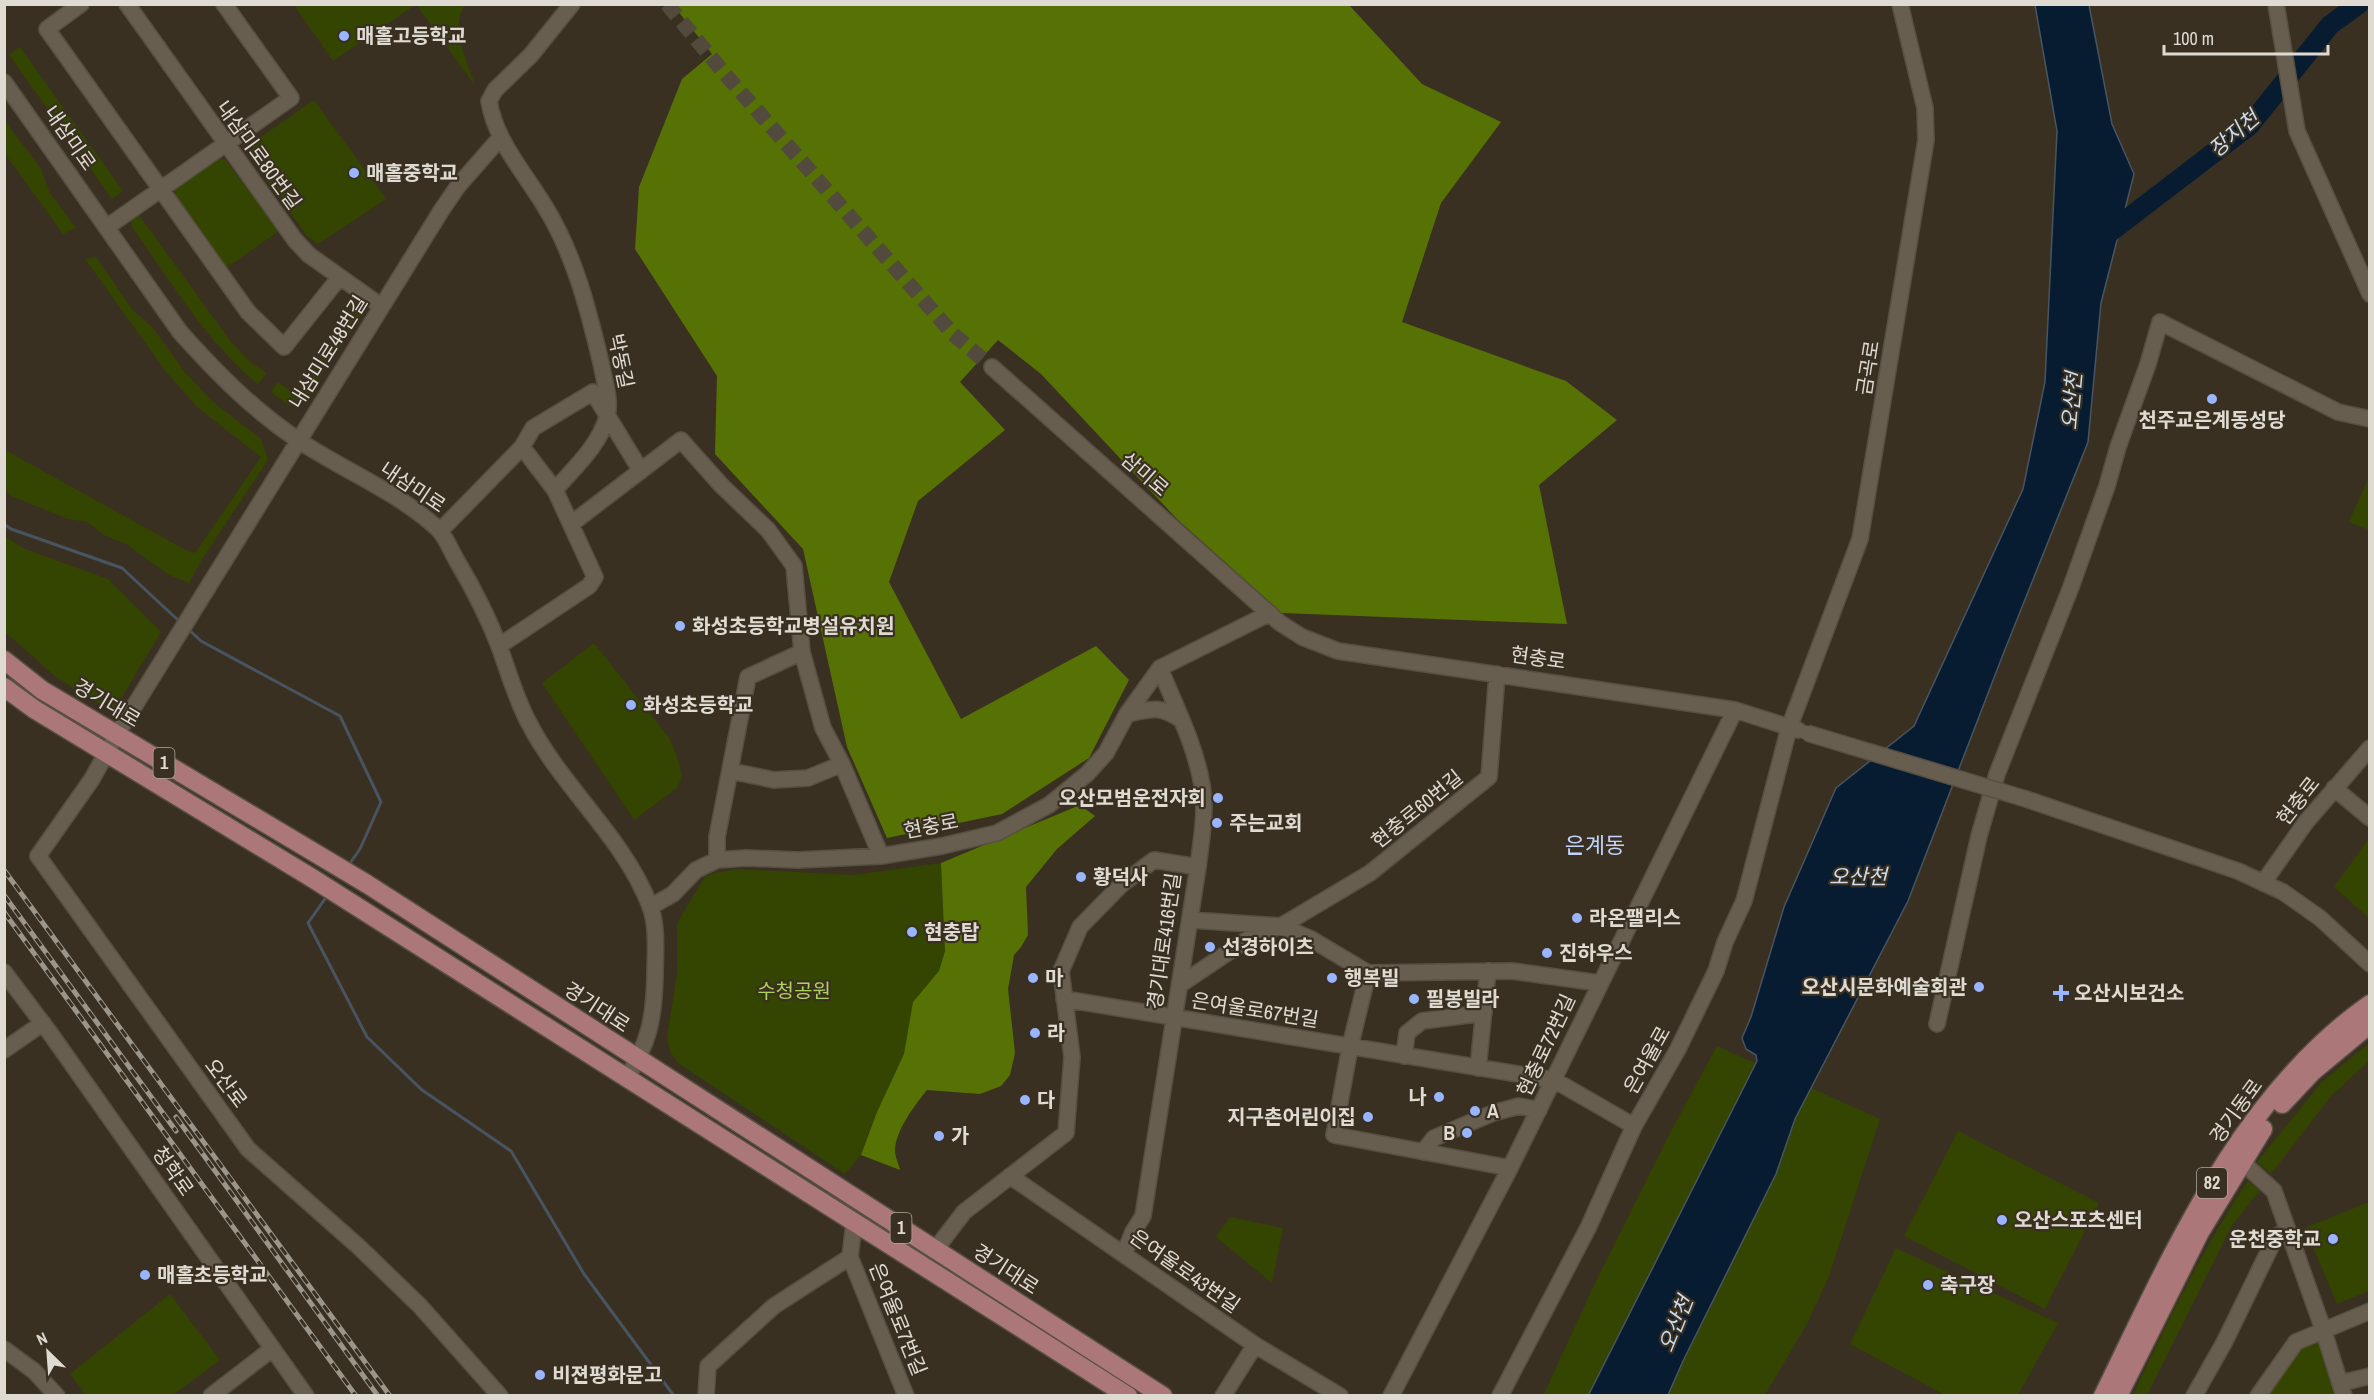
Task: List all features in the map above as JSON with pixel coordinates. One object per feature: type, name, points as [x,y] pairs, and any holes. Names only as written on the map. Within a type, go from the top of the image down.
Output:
[{"type":"main road","name":"경기대로","points":[[4,660],[42,690],[367,884],[1163,1395]]},
{"type":"main road","name":"1","points":[[4,687],[34,709],[312,878],[1128,1395]]},
{"type":"main road","name":"경기동로","points":[[2103,1395],[2172,1253],[2214,1180],[2250,1126],[2288,1078],[2314,1051],[2341,1025],[2370,1004]]},
{"type":"main road","name":"경기동로","points":[[2118,1395],[2200,1232],[2242,1162],[2286,1099],[2312,1072],[2370,1024]]},
{"type":"street","points":[[81,4],[47,29],[248,312],[284,347],[339,278]]},
{"type":"street","name":"내삼미로80번길","points":[[127,4],[295,240],[309,255],[381,306]]},
{"type":"street","points":[[107,227],[291,98],[224,4]]},
{"type":"street","name":"박동길","points":[[555,490],[598,440],[607,416],[609,399],[593,329],[566,246],[545,206],[501,137],[492,120],[489,101],[495,90],[531,55],[572,4]]},
{"type":"street","name":"금곡로","points":[[1789,728],[1860,539],[1926,140],[1925,108],[1900,4]]},
{"type":"street","points":[[2277,10],[2292,112],[2297,131],[2370,294]]},
{"type":"street","name":"내삼미로","points":[[4,82],[180,332],[211,366],[247,402],[298,440],[405,504],[440,531],[483,610],[499,646],[512,686],[530,725],[543,747],[630,867],[650,907],[655,936],[652,1023],[638,1060],[626,1079]]},
{"type":"street","name":"내삼미로48번길","points":[[106,753],[381,306],[458,186],[501,137]]},
{"type":"street","points":[[1937,1024],[1979,836],[1997,774],[2091,531],[2160,322],[2338,412],[2370,419]]},
{"type":"street","name":"삼미로","points":[[992,367],[1270,613]]},
{"type":"street","points":[[440,531],[522,447],[533,429],[593,392],[640,471]]},
{"type":"street","points":[[572,524],[681,440],[721,485],[768,530],[794,566],[802,652],[823,728],[843,764],[881,856]]},
{"type":"street","points":[[499,646],[589,586],[596,577],[555,490],[522,447]]},
{"type":"street","points":[[1198,867],[1203,820],[1203,786],[1193,752],[1160,668],[1270,613]]},
{"type":"street","name":"현충로","points":[[1270,613],[1280,623],[1302,637],[1338,651],[1735,710],[2026,799],[2238,871],[2283,892],[2320,918],[2370,964]]},
{"type":"street","points":[[650,907],[674,894],[696,870],[717,860],[717,837],[748,677],[802,652]]},
{"type":"street","name":"현충로","points":[[717,860],[798,860],[881,856],[942,846],[997,833],[1049,805],[1087,774],[1106,753],[1127,714],[1160,668]]},
{"type":"street","name":"현충로60번길","points":[[1181,984],[1254,935],[1281,926],[1370,873],[1489,777],[1497,674]]},
{"type":"street","points":[[1127,714],[1166,709],[1180,719]]},
{"type":"street","name":"현충로72번길","points":[[1391,1395],[1510,1168],[1735,710]]},
{"type":"street","name":"은여울로","points":[[1500,1395],[1588,1228],[1634,1126],[1688,1030],[1716,971],[1725,942],[1744,901],[1789,728]]},
{"type":"street","name":"현충로","points":[[2263,883],[2306,822],[2370,748]]},
{"type":"street","name":"오산로","points":[[106,753],[92,779],[38,856],[248,1149],[359,1247],[405,1292],[500,1395]]},
{"type":"street","points":[[731,771],[774,780],[808,778],[843,764]]},
{"type":"street","points":[[2334,788],[2370,818]]},
{"type":"street","name":"경기대로416번길","points":[[935,1250],[964,1212],[1066,1133],[1072,1057],[1061,971],[1080,927],[1122,884],[1154,860],[1198,867],[1143,1216],[1124,1254]]},
{"type":"street","points":[[1191,920],[1281,926],[1311,939],[1368,973],[1512,971],[1599,983]]},
{"type":"street","points":[[1478,1068],[1488,971]]},
{"type":"street","name":"청학로","points":[[4,972],[43,1023],[306,1395]]},
{"type":"street","points":[[1368,973],[1350,1047],[1334,1135],[1510,1168]]},
{"type":"street","name":"은여울로67번길","points":[[1064,999],[1554,1080],[1634,1126]]},
{"type":"street","points":[[1404,1056],[1407,1033],[1422,1021],[1484,1013]]},
{"type":"street","points":[[4,1050],[43,1023]]},
{"type":"street","points":[[1423,1152],[1434,1138],[1493,1113],[1519,1106],[1539,1110]]},
{"type":"street","points":[[2242,1162],[2274,1191],[2343,1389],[2370,1376]]},
{"type":"street","name":"은여울로43번길","points":[[1010,1176],[1256,1345],[1340,1395]]},
{"type":"street","name":"은여울로7번길","points":[[854,1223],[850,1257],[906,1395]]},
{"type":"street","points":[[2193,1395],[2225,1341],[2276,1236],[2288,1231]]},
{"type":"street","points":[[706,1395],[708,1366],[774,1306],[850,1257]]},
{"type":"street","points":[[2258,1395],[2296,1342],[2370,1311]]},
{"type":"street","points":[[1223,1395],[1256,1345]]},
{"type":"street","points":[[4,1348],[34,1371],[57,1395]]},
{"type":"street","points":[[211,1395],[272,1348]]},
{"type":"green space","points":[[423,4],[465,5],[459,24],[459,35],[476,87],[418,7]]},
{"type":"green space","name":"매홀고등학교","points":[[294,5],[415,5],[333,61]]},
{"type":"green space","points":[[673,5],[1349,5],[1422,84],[1501,122],[1441,203],[1402,322],[1566,381],[1617,420],[1539,485],[1567,624],[1282,613],[1177,519],[1041,374],[998,340],[960,382],[1005,430],[918,501],[889,582],[961,719],[1096,646],[1129,680],[1089,758],[1002,814],[887,838],[847,747],[803,549],[715,454],[717,376],[635,249],[639,187],[682,79],[712,54]]},
{"type":"green space","points":[[20,47],[123,191],[112,199],[9,55]]},
{"type":"green space","points":[[314,100],[386,199],[318,244],[307,236],[245,148]]},
{"type":"green space","points":[[4,120],[40,167],[50,193],[76,228],[63,234],[5,154]]},
{"type":"green space","points":[[217,159],[225,159],[279,231],[226,268],[175,196],[175,189]]},
{"type":"green space","points":[[139,215],[232,343],[250,362],[267,373],[258,384],[222,349],[175,289],[132,227],[131,220]]},
{"type":"green space","points":[[96,257],[132,309],[153,328],[183,370],[212,401],[261,439],[268,460],[189,583],[169,575],[126,544],[104,535],[87,522],[68,519],[11,496],[5,491],[5,450],[195,553],[261,457],[197,407],[167,373],[85,259]]},
{"type":"green space","points":[[359,302],[363,312],[302,404],[290,406],[271,392],[278,382],[296,395]]},
{"type":"green space","points":[[2369,477],[2369,530],[2349,522]]},
{"type":"green space","points":[[4,536],[25,549],[108,579],[161,632],[117,705],[107,709],[56,677],[5,632]]},
{"type":"green space","points":[[594,643],[670,739],[679,762],[682,777],[677,788],[634,820],[542,683]]},
{"type":"green space","points":[[1080,805],[1095,816],[1057,849],[1026,887],[1028,935],[1014,955],[1008,989],[1015,1053],[1010,1075],[1001,1086],[980,1094],[927,1090],[906,1119],[898,1135],[895,1151],[900,1170],[861,1155],[877,1112],[904,1054],[913,1002],[939,971],[945,951],[941,863]]},
{"type":"green space","points":[[2369,838],[2369,918],[2334,887]]},
{"type":"green space","name":"수청공원","points":[[941,863],[945,951],[939,971],[913,1002],[904,1054],[877,1112],[861,1155],[845,1174],[678,1063],[670,1051],[667,1038],[677,973],[677,923],[705,877],[738,869],[853,875]]},
{"type":"green space","points":[[2369,1043],[2369,1061],[2331,1096],[2271,1174],[2257,1162],[2321,1083]]},
{"type":"green space","points":[[1717,1046],[1880,1119],[1829,1276],[1808,1322],[1765,1395],[1543,1396],[1595,1283],[1669,1135]]},
{"type":"green space","name":"오산스포츠센터","points":[[1958,1131],[2099,1203],[2045,1309],[1904,1236]]},
{"type":"green space","points":[[2248,1181],[2260,1190],[2231,1227],[2147,1395],[2133,1395],[2201,1259]]},
{"type":"green space","points":[[2369,1202],[2369,1291],[2337,1304],[2305,1228]]},
{"type":"green space","points":[[1230,1217],[1283,1228],[1272,1283],[1216,1237]]},
{"type":"green space","name":"축구장","points":[[1896,1248],[2058,1323],[2018,1395],[1945,1395],[1850,1344]]},
{"type":"green space","points":[[170,1294],[220,1360],[173,1395],[86,1395],[70,1374]]},
{"type":"green space","points":[[2320,1342],[2337,1395],[2267,1396],[2300,1347]]},
{"type":"water","name":"오산천","points":[[2035,5],[2089,5],[2112,124],[2134,174],[2101,303],[2088,442],[1908,901],[1795,1119],[1776,1174],[1668,1395],[1588,1396],[1757,1061],[1756,1055],[1746,1049],[1742,1038],[1751,1017],[1784,907],[1836,788],[1914,726],[2023,489],[2045,382],[2057,131]]},
{"type":"waterway","name":"장지천","points":[[2101,239],[2250,125],[2330,25],[2359,4]]},
{"type":"waterway","points":[[4,524],[11,529],[122,568],[180,622]]},
{"type":"waterway","points":[[187,628],[201,641],[340,716],[381,802],[360,849],[348,866]]},
{"type":"waterway","points":[[327,896],[308,923],[367,1037],[422,1090],[511,1151],[584,1274],[674,1396]]},
{"type":"tunnel","points":[[667,4],[725,74],[953,334],[992,367]]},
{"type":"railway","points":[[4,870],[390,1396]]},
{"type":"railway","points":[[4,895],[176,1131]]},
{"type":"railway","points":[[4,912],[356,1396]]},
{"type":"railway","points":[[176,1117],[378,1396]]},
{"type":"place","name":"매홀고등학교","points":[[344,36]]},
{"type":"place","name":"매홀중학교","points":[[354,173]]},
{"type":"place","name":"천주교은계동성당","points":[[2212,399]]},
{"type":"place","name":"화성초등학교병설유치원","points":[[680,626]]},
{"type":"place","name":"화성초등학교","points":[[631,705]]},
{"type":"place","name":"오산모범운전자회","points":[[1218,798]]},
{"type":"place","name":"주는교회","points":[[1217,823]]},
{"type":"place","name":"황덕사","points":[[1081,877]]},
{"type":"place","name":"라온팰리스","points":[[1577,918]]},
{"type":"place","name":"현충탑","points":[[912,932]]},
{"type":"place","name":"선경하이츠","points":[[1210,947]]},
{"type":"place","name":"진하우스","points":[[1547,953]]},
{"type":"place","name":"마","points":[[1033,978]]},
{"type":"place","name":"행복빌","points":[[1332,978]]},
{"type":"place","name":"오산시문화예술회관","points":[[1979,987]]},
{"type":"place","name":"오산시보건소","points":[[2061,993]]},
{"type":"place","name":"필봉빌라","points":[[1414,999]]},
{"type":"place","name":"라","points":[[1035,1033]]},
{"type":"place","name":"나","points":[[1439,1097]]},
{"type":"place","name":"다","points":[[1025,1100]]},
{"type":"place","name":"A","points":[[1475,1111]]},
{"type":"place","name":"지구촌어린이집","points":[[1368,1117]]},
{"type":"place","name":"B","points":[[1467,1133]]},
{"type":"place","name":"가","points":[[939,1136]]},
{"type":"place","name":"오산스포츠센터","points":[[2002,1220]]},
{"type":"place","name":"운천중학교","points":[[2333,1239]]},
{"type":"place","name":"매홀초등학교","points":[[145,1275]]},
{"type":"place","name":"축구장","points":[[1928,1285]]},
{"type":"place","name":"비젼평화문고","points":[[540,1375]]},
{"type":"district","name":"은계동","points":[[1595,845]]}]
